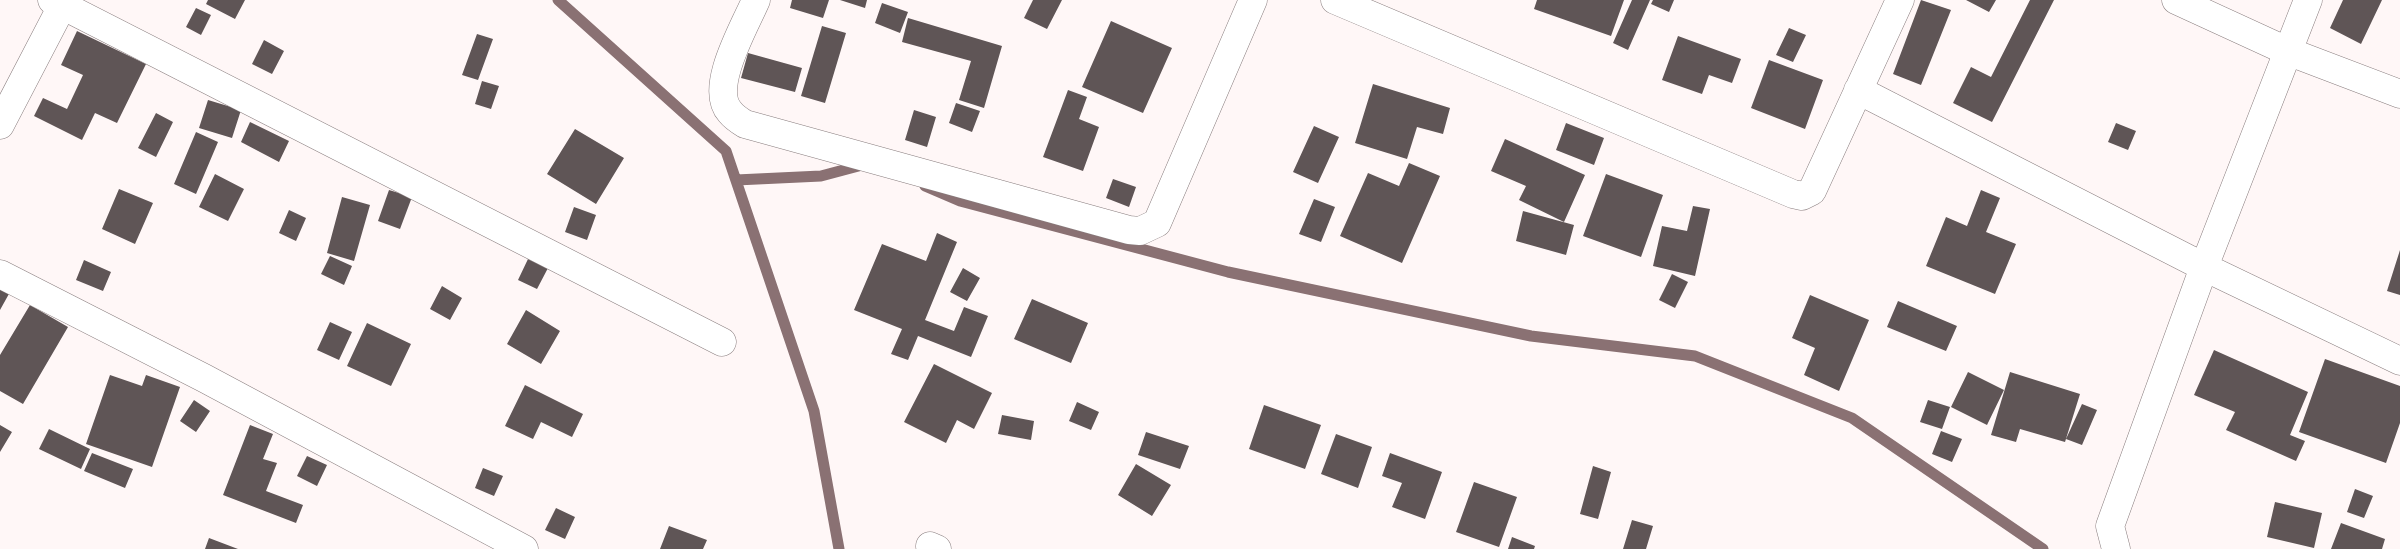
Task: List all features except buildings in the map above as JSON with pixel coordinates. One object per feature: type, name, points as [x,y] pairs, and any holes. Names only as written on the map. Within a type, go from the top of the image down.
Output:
[{"type":"street","points":[[756,0],[723,77],[723,95],[729,112],[745,124],[1129,230],[1140,231],[1157,223],[1254,0]]},
{"type":"street","points":[[1334,0],[1793,194],[1802,196],[1812,191],[1900,0]]},
{"type":"street","points":[[2176,0],[2286,51],[2400,94]]},
{"type":"street","points":[[2116,549],[2110,526],[2204,267],[2286,51],[2308,0]]},
{"type":"street","points":[[0,125],[57,3],[722,342]]},
{"type":"street","points":[[1858,90],[2204,267],[2400,361]]},
{"type":"street","points":[[0,274],[212,382],[524,549]]},
{"type":"waterway","points":[[558,0],[726,151],[814,411],[839,549]]},
{"type":"waterway","points":[[736,180],[821,176],[866,164]]},
{"type":"waterway","points":[[925,186],[960,201],[1228,272],[1531,336],[1695,356],[1852,418],[2043,549]]}]
